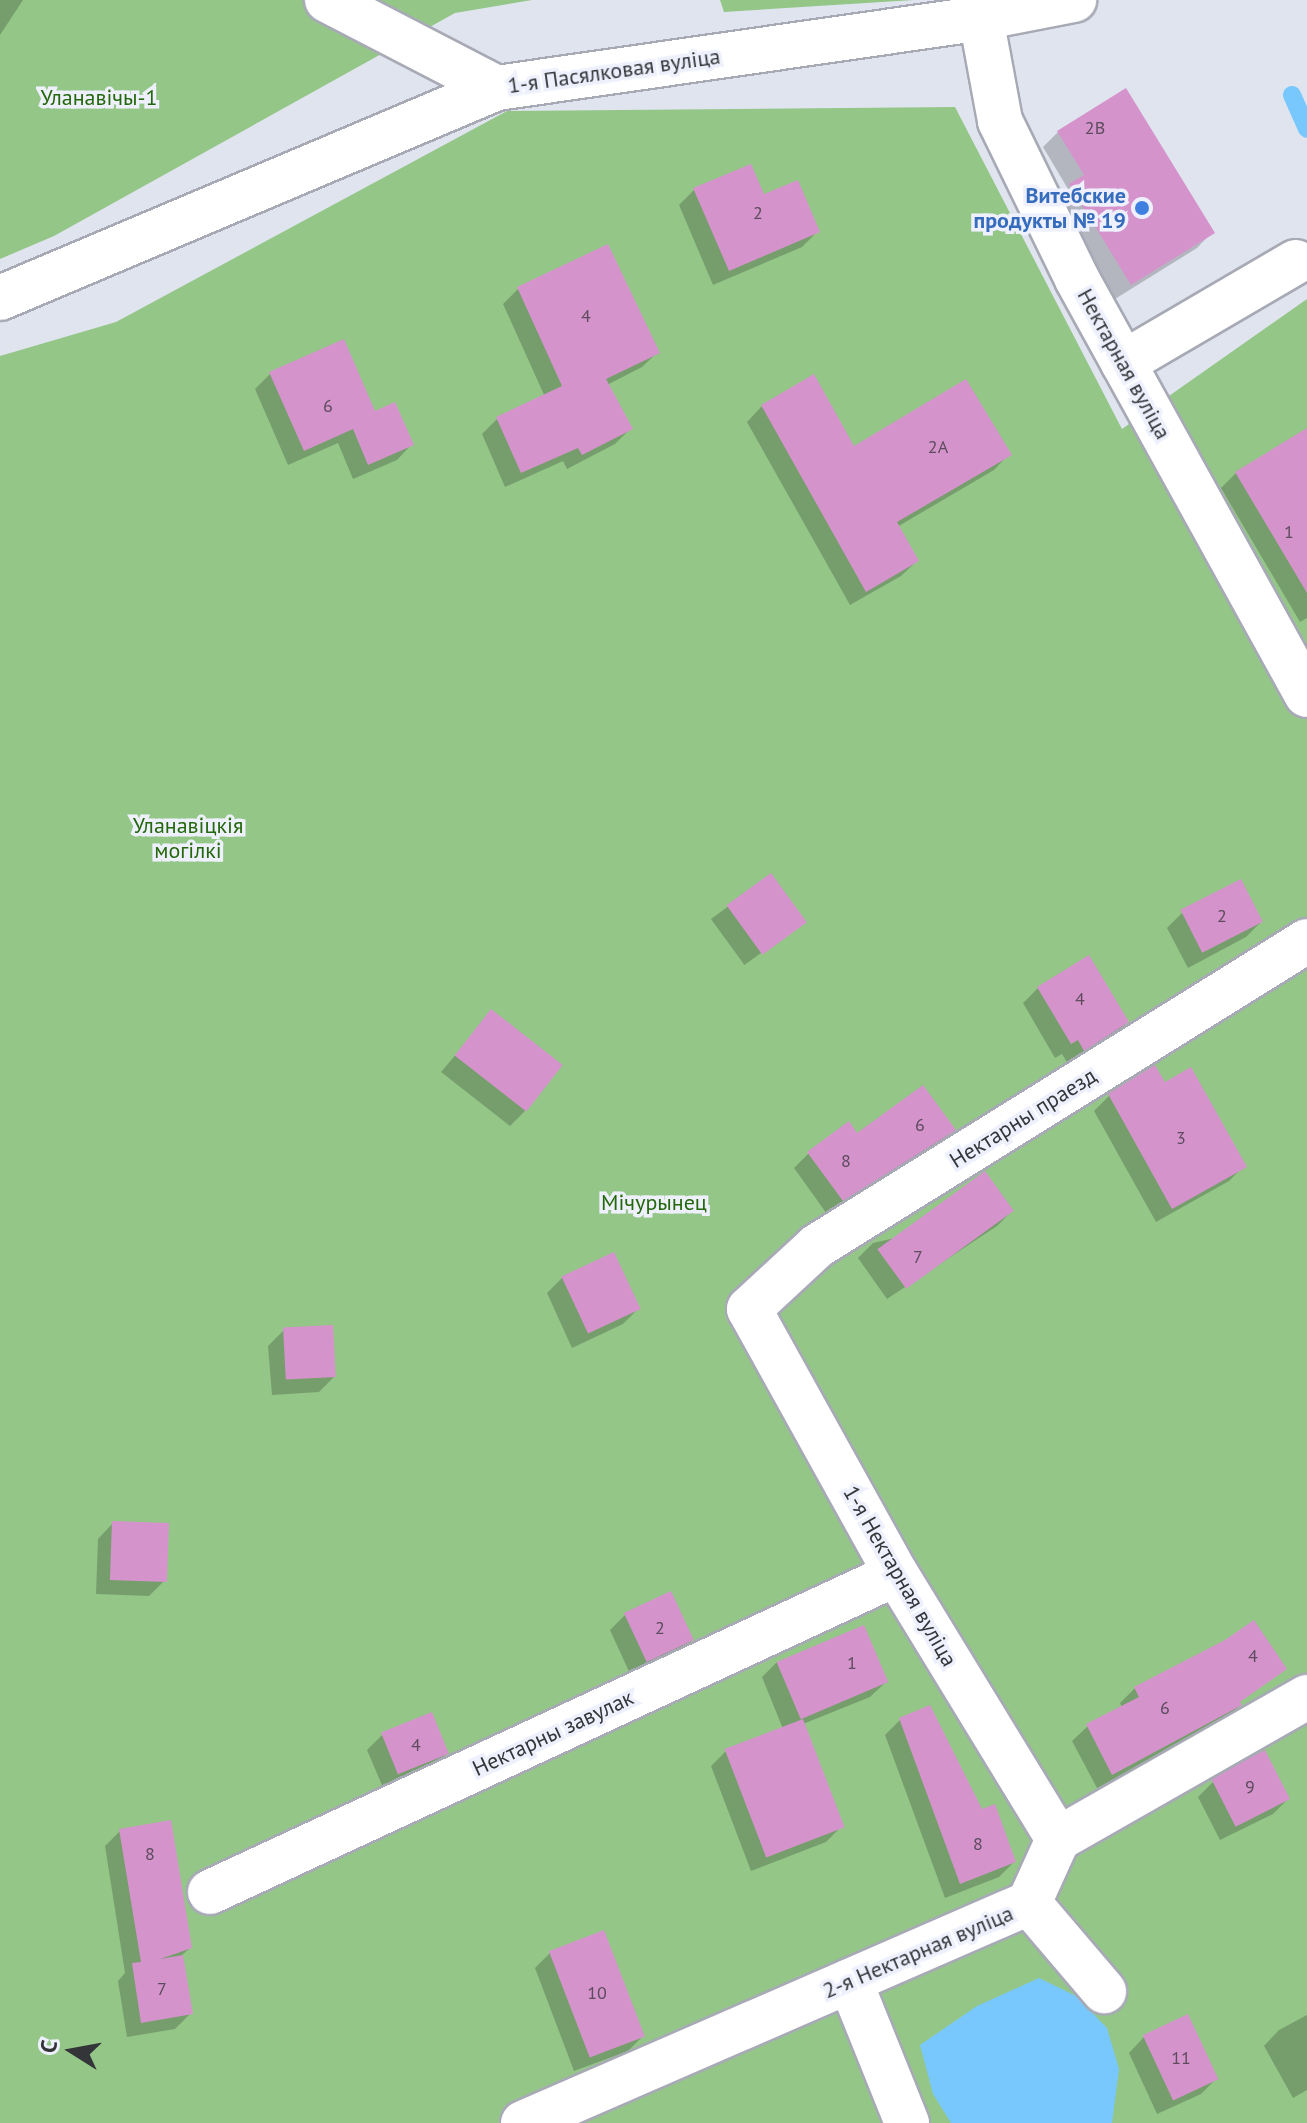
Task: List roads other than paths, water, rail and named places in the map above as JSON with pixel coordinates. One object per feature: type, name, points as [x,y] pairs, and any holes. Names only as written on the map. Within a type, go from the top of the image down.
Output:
[{"type":"street","points":[[327,0],[371,11],[497,88]]},
{"type":"street","name":"1-я Пасялковая вуліца","points":[[0,298],[497,88],[981,18],[1074,0]]},
{"type":"street","name":"Нектарная вуліца","points":[[981,18],[1000,121],[1123,363],[1307,695]]},
{"type":"street","points":[[1123,363],[1296,262]]},
{"type":"street","name":"Нектарны праезд","points":[[749,1309],[817,1246],[1307,941]]},
{"type":"street","name":"1-я Нектарная вуліца","points":[[749,1309],[896,1574],[1058,1839]]},
{"type":"street","name":"Нектарны завулак","points":[[210,1892],[896,1574]]},
{"type":"street","points":[[1058,1839],[1307,1697]]},
{"type":"street","name":"2-я Нектарная вуліца","points":[[523,2123],[1029,1903],[1058,1839]]},
{"type":"street","points":[[1029,1903],[1104,1991]]},
{"type":"street","points":[[850,1981],[907,2123]]},
{"type":"water","points":[[1039,1978],[1076,1996],[1107,2028],[1119,2069],[1112,2123],[951,2123],[933,2094],[920,2045],[977,2006]]},
{"type":"waterway","points":[[1292,95],[1307,129]]},
{"type":"place","name":"Витебские продукты № 19","points":[[1142,208]]},
{"type":"park label","name":"Уланавічы-1","points":[[99,98]]},
{"type":"park label","name":"Уланавіцкія могілкі","points":[[188,838]]},
{"type":"park label","name":"Мічурынец","points":[[654,1203]]}]
